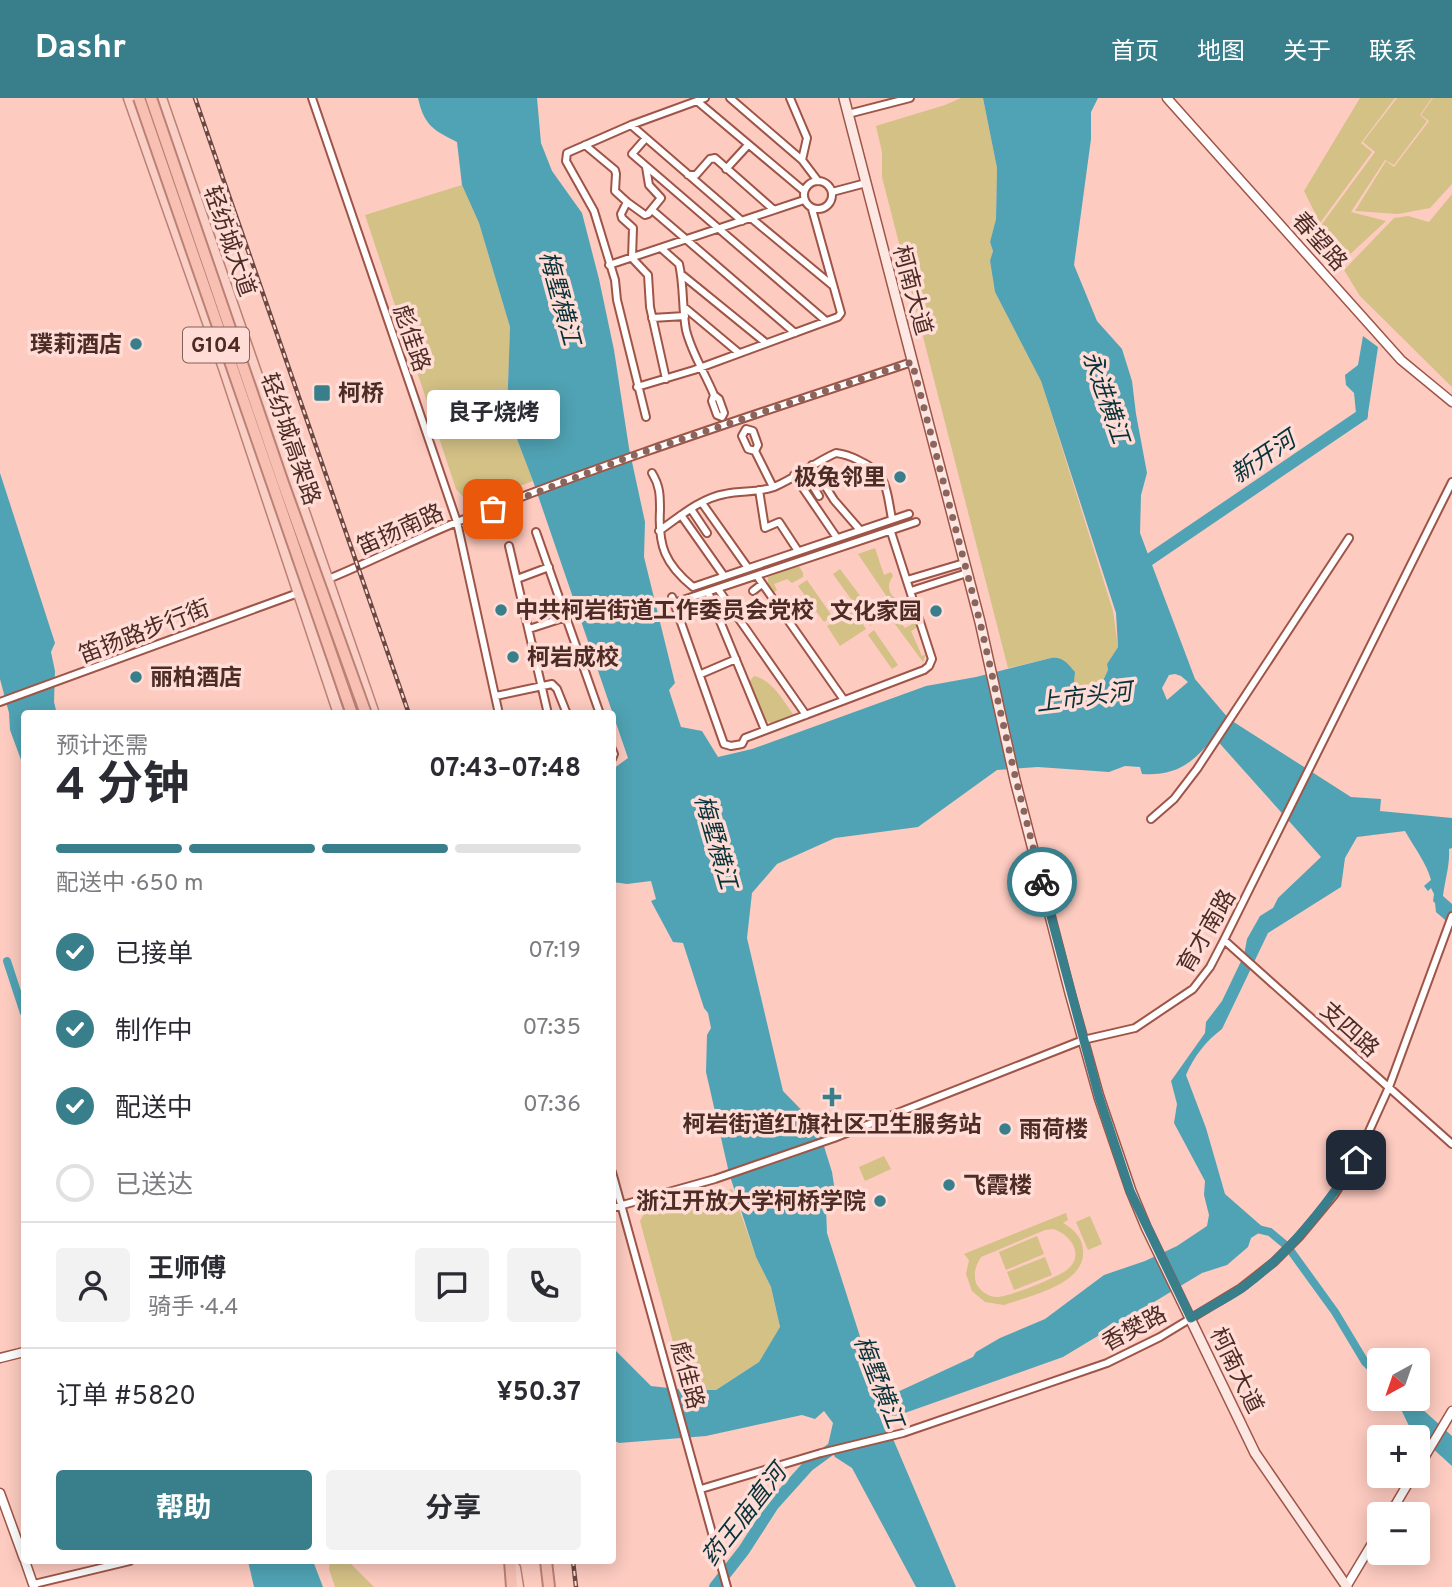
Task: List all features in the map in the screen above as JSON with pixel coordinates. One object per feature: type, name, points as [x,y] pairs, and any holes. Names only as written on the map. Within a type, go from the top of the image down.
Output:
[{"type":"highway","name":"轻纺城高架路","points":[[139,98],[351,710]]},
{"type":"highway","name":"轻纺城高架路","points":[[151,98],[283,483],[365,710]]},
{"type":"highway","points":[[512,1564],[512,1587]]},
{"type":"highway","points":[[543,1564],[547,1587]]},
{"type":"main road","name":"轻纺城大道","points":[[129,98],[338,710]]},
{"type":"main road","name":"轻纺城大道","points":[[161,98],[373,710]]},
{"type":"main road","name":"柯南大道","points":[[844,98],[967,573],[1016,780],[1083,1040],[1130,1191],[1255,1453],[1346,1587]]},
{"type":"main road","points":[[513,1564],[518,1587]]},
{"type":"street","name":"彪佳路","points":[[312,98],[457,522],[498,710]]},
{"type":"street","points":[[646,417],[617,300],[615,280],[594,211],[566,161],[567,153],[631,125],[705,98]]},
{"type":"street","points":[[730,98],[802,160],[818,181],[827,184],[832,192],[829,205],[812,209]]},
{"type":"street","points":[[790,98],[807,138],[802,160]]},
{"type":"street","points":[[848,114],[911,98]]},
{"type":"street","name":"春望路","points":[[1167,98],[1401,360],[1452,402]]},
{"type":"street","points":[[696,101],[804,191]]},
{"type":"street","points":[[631,125],[742,221]]},
{"type":"street","points":[[646,138],[632,154],[826,321]]},
{"type":"street","points":[[585,145],[615,170],[615,191],[645,215],[661,198],[649,185],[646,167]]},
{"type":"street","points":[[726,169],[748,145]]},
{"type":"street","points":[[688,175],[695,175],[710,159],[715,158],[774,210]]},
{"type":"street","points":[[637,387],[701,367],[838,317],[841,313],[812,209],[804,200],[804,191],[809,184],[818,181]]},
{"type":"street","points":[[832,192],[866,183]]},
{"type":"street","points":[[609,265],[804,200]]},
{"type":"street","points":[[627,202],[621,214],[633,228],[632,258],[648,275],[652,318],[666,379]]},
{"type":"street","points":[[652,210],[795,333]]},
{"type":"street","points":[[751,218],[834,286]]},
{"type":"street","points":[[662,249],[679,264],[686,329],[697,364],[714,395],[719,398],[724,421]]},
{"type":"street","points":[[681,274],[766,343]]},
{"type":"street","points":[[684,307],[739,353]]},
{"type":"street","points":[[652,318],[685,316]]},
{"type":"street","name":"笛扬南路","points":[[299,593],[457,522],[534,492],[724,421],[742,419],[912,362]]},
{"type":"street","points":[[742,419],[746,429]]},
{"type":"street","points":[[746,429],[742,436],[748,449],[755,451],[773,487]]},
{"type":"street","points":[[746,429],[753,431],[758,445],[755,451]]},
{"type":"street","points":[[659,531],[702,503],[727,493],[742,494],[773,487],[836,453],[845,454],[869,465],[883,478],[892,519]]},
{"type":"street","points":[[812,465],[834,500],[860,530]]},
{"type":"street","points":[[803,470],[819,496]]},
{"type":"street","points":[[652,473],[661,494],[661,547],[676,573],[693,587],[909,514]]},
{"type":"street","points":[[794,475],[837,538]]},
{"type":"street","name":"育才南路","points":[[616,1207],[715,1180],[834,1138],[1083,1040],[1135,1028],[1193,989],[1210,967],[1224,940],[1452,482]]},
{"type":"street","points":[[759,490],[765,527],[779,522],[798,551]]},
{"type":"street","points":[[702,503],[748,568]]},
{"type":"street","points":[[691,509],[707,533]]},
{"type":"street","points":[[681,515],[724,576]]},
{"type":"street","points":[[891,532],[932,659],[929,666],[745,738],[742,744],[724,744],[673,600],[718,589],[916,522]]},
{"type":"street","points":[[536,532],[599,710]]},
{"type":"street","points":[[1151,819],[1174,799],[1197,769],[1349,538]]},
{"type":"street","points":[[509,546],[547,710]]},
{"type":"street","points":[[907,580],[964,563]]},
{"type":"street","points":[[517,579],[549,567]]},
{"type":"street","points":[[911,591],[967,573]]},
{"type":"street","points":[[757,576],[844,700]]},
{"type":"street","points":[[753,591],[762,584]]},
{"type":"street","points":[[718,589],[806,715]]},
{"type":"street","points":[[708,592],[765,730]]},
{"type":"street","name":"笛扬路步行街","points":[[0,702],[299,593]]},
{"type":"street","points":[[529,629],[566,617]]},
{"type":"street","points":[[701,674],[736,659]]},
{"type":"street","points":[[496,696],[552,684],[557,689],[565,710]]},
{"type":"street","name":"香樊路","points":[[701,1489],[821,1453],[903,1433],[1107,1363],[1160,1337],[1241,1288],[1289,1248],[1334,1195],[1356,1160],[1389,1087],[1452,916]]},
{"type":"street","name":"支四路","points":[[1224,940],[1452,1144]]},
{"type":"street","name":"彪佳路","points":[[616,1184],[727,1585]]},
{"type":"street","points":[[0,1358],[21,1353]]},
{"type":"street","points":[[1430,1448],[1450,1415]]},
{"type":"street","points":[[0,1493],[21,1549]]},
{"type":"street","points":[[1346,1587],[1367,1552]]},
{"type":"street","points":[[26,1564],[34,1586],[118,1564]]},
{"type":"shaded area","points":[[961,98],[983,98],[997,168],[996,219],[990,242],[995,292],[1041,381],[1113,611],[1118,647],[1107,664],[1108,670],[1099,688],[1104,701],[1091,706],[1080,695],[1074,681],[1051,658],[1008,668],[882,177],[882,152],[876,126]]},
{"type":"shaded area","points":[[1360,98],[1395,98],[1361,143],[1372,152],[1320,223],[1304,191]]},
{"type":"shaded area","points":[[1397,98],[1432,98],[1420,115],[1427,121],[1394,165],[1385,160],[1351,212],[1386,221],[1346,258],[1336,247],[1333,235],[1328,233],[1322,224],[1375,152],[1363,142]]},
{"type":"shaded area","points":[[1433,98],[1452,98],[1452,184],[1430,208],[1398,214],[1355,211],[1386,161],[1394,167],[1429,121],[1421,115]]},
{"type":"shaded area","points":[[462,185],[479,223],[510,327],[507,413],[533,481],[475,503],[465,499],[456,489],[365,215]]},
{"type":"shaded area","points":[[1452,194],[1452,387],[1360,296],[1344,270],[1394,218],[1408,216],[1429,222]]},
{"type":"shaded area","points":[[875,548],[884,575],[891,572],[893,576],[889,586],[891,594],[898,600],[909,601],[910,606],[894,615],[905,628],[916,622],[918,627],[911,631],[922,656],[926,654],[923,662],[889,616],[870,626],[859,611],[860,608],[875,605],[887,597],[858,554]]},
{"type":"shaded area","points":[[799,566],[803,577],[792,583],[787,579],[774,584],[777,590],[773,593],[768,588],[768,577]]},
{"type":"shaded area","points":[[840,569],[864,601],[856,606],[833,574]]},
{"type":"shaded area","points":[[807,580],[832,616],[824,622],[798,586]]},
{"type":"shaded area","points":[[854,611],[866,629],[840,646],[827,626]]},
{"type":"shaded area","points":[[874,630],[898,665],[892,669],[868,635]]},
{"type":"shaded area","points":[[754,676],[772,687],[795,717],[774,724],[764,720],[749,682]]},
{"type":"shaded area","points":[[884,1156],[891,1169],[865,1181],[859,1167]]},
{"type":"shaded area","points":[[732,1189],[756,1257],[771,1287],[780,1328],[759,1362],[716,1390],[686,1390],[640,1221],[645,1212]]},
{"type":"shaded area","points":[[1066,1213],[1068,1220],[1063,1223],[1078,1236],[1083,1249],[1080,1265],[1074,1274],[1052,1288],[1004,1305],[985,1302],[972,1291],[966,1274],[969,1260],[964,1254]],"holes":[[[1053,1229],[1070,1240],[1075,1251],[1073,1263],[1068,1269],[1034,1286],[1003,1296],[990,1296],[978,1286],[975,1272],[981,1257],[1045,1230]]]},
{"type":"shaded area","points":[[1090,1216],[1102,1244],[1088,1250],[1076,1222]]},
{"type":"shaded area","points":[[1037,1236],[1044,1254],[1006,1270],[999,1252]]},
{"type":"shaded area","points":[[1045,1257],[1052,1275],[1014,1290],[1007,1272]]},
{"type":"shaded area","points":[[330,1564],[351,1564],[374,1587],[335,1587]]},
{"type":"water","points":[[418,98],[537,98],[541,143],[552,171],[582,213],[599,279],[645,522],[644,557],[675,683],[669,690],[681,727],[702,731],[718,757],[752,749],[926,686],[976,677],[1051,658],[1062,659],[1075,672],[1074,681],[1080,695],[1088,699],[1091,706],[1104,701],[1099,689],[1108,670],[1107,664],[1118,647],[1116,613],[1041,381],[995,292],[990,242],[996,219],[997,168],[983,98],[1098,98],[1091,112],[1091,139],[1074,265],[1097,321],[1122,349],[1132,381],[1147,473],[1141,495],[1140,533],[1195,679],[1229,719],[1351,797],[1381,799],[1380,811],[1452,818],[1452,848],[1449,849],[1443,896],[1452,904],[1452,926],[1436,912],[1434,894],[1431,888],[1428,891],[1424,886],[1431,880],[1429,874],[1405,831],[1357,837],[1345,858],[1341,887],[1268,933],[1222,1029],[1201,1049],[1186,1075],[1206,1128],[1225,1194],[1265,1229],[1251,1238],[1248,1247],[1227,1265],[1202,1273],[1063,1357],[885,1420],[956,1587],[916,1587],[852,1468],[835,1457],[828,1445],[833,1423],[824,1411],[815,1419],[802,1415],[706,1436],[616,1442],[616,1351],[651,1386],[716,1390],[759,1362],[780,1327],[771,1287],[756,1257],[729,1173],[706,1072],[707,1035],[711,1028],[708,1013],[683,943],[673,942],[651,901],[656,899],[651,881],[616,882],[616,767],[628,758],[616,723],[616,710],[612,710],[507,413],[510,327],[479,223],[462,185],[457,142],[431,126],[423,115]],"holes":[[[1169,675],[1181,676],[1188,682],[1167,700],[1162,688]],[[1214,737],[1321,857],[1278,898],[1273,908],[1260,916],[1247,939],[1244,955],[1222,1001],[1206,1022],[1205,1033],[1171,1081],[1177,1104],[1174,1123],[1205,1181],[1204,1195],[1209,1215],[1207,1226],[1177,1246],[1145,1261],[1104,1275],[1045,1319],[1000,1338],[976,1352],[973,1357],[891,1395],[878,1393],[827,1233],[826,1208],[834,1185],[818,1127],[783,1091],[747,938],[752,893],[777,864],[835,838],[918,827],[997,770],[1038,767],[1109,772],[1125,766],[1140,767],[1142,774],[1165,773],[1191,761]]]},
{"type":"water","points":[[1363,336],[1378,347],[1367,420],[1356,413],[1354,393],[1346,385],[1345,375],[1358,365]]},
{"type":"water","points":[[0,473],[55,643],[51,652],[55,671],[56,710],[21,710],[21,760],[10,730],[9,713],[0,679]]},
{"type":"water","points":[[1402,1411],[1424,1411],[1452,1436],[1452,1466],[1430,1446],[1430,1425],[1409,1425]]},
{"type":"water","points":[[249,1564],[314,1564],[323,1587],[254,1587]]},
{"type":"waterway","name":"新开河","points":[[1137,568],[1362,415],[1362,400]]},
{"type":"waterway","points":[[7,961],[21,1004]]},
{"type":"waterway","points":[[1253,1228],[1270,1232],[1288,1247],[1335,1312],[1367,1364]]},
{"type":"waterway","name":"药王庙直河","points":[[715,1587],[744,1550],[773,1505],[808,1466],[834,1447]]},
{"type":"railway","points":[[195,98],[408,710]]},
{"type":"railway","points":[[573,1564],[576,1587]]},
{"type":"way so far","points":[[493,509],[632,456],[912,362],[980,622],[1042,882]]},
{"type":"place","name":"璞莉酒店","points":[[136,344]]},
{"type":"place","name":"柯桥","points":[[322,393]]},
{"type":"place","name":"极兔邻里","points":[[900,477]]},
{"type":"place","name":"良子烧烤","points":[[493,509]]},
{"type":"place","name":"中共柯岩街道工作委员会党校","points":[[501,610]]},
{"type":"place","name":"文化家园","points":[[936,611]]},
{"type":"place","name":"柯岩成校","points":[[513,657]]},
{"type":"place","name":"丽柏酒店","points":[[136,677]]},
{"type":"place","name":"柯岩街道红旗社区卫生服务站","points":[[832,1097]]},
{"type":"place","name":"雨荷楼","points":[[1005,1129]]},
{"type":"place","name":"飞霞楼","points":[[949,1185]]},
{"type":"place","name":"浙江开放大学柯桥学院","points":[[880,1201]]},
{"type":"route","points":[[1042,882],[1099,1097],[1130,1191],[1191,1318],[1241,1288],[1274,1262],[1334,1195],[1356,1160]]},
{"type":"water label","name":"梅墅横江","points":[[560,298]]},
{"type":"water label","name":"永进横江","points":[[1106,397]]},
{"type":"water label","name":"上市头河","points":[[1084,697]]},
{"type":"water label","name":"梅墅横江","points":[[716,842]]},
{"type":"water label","name":"梅墅横江","points":[[879,1382]]}]
